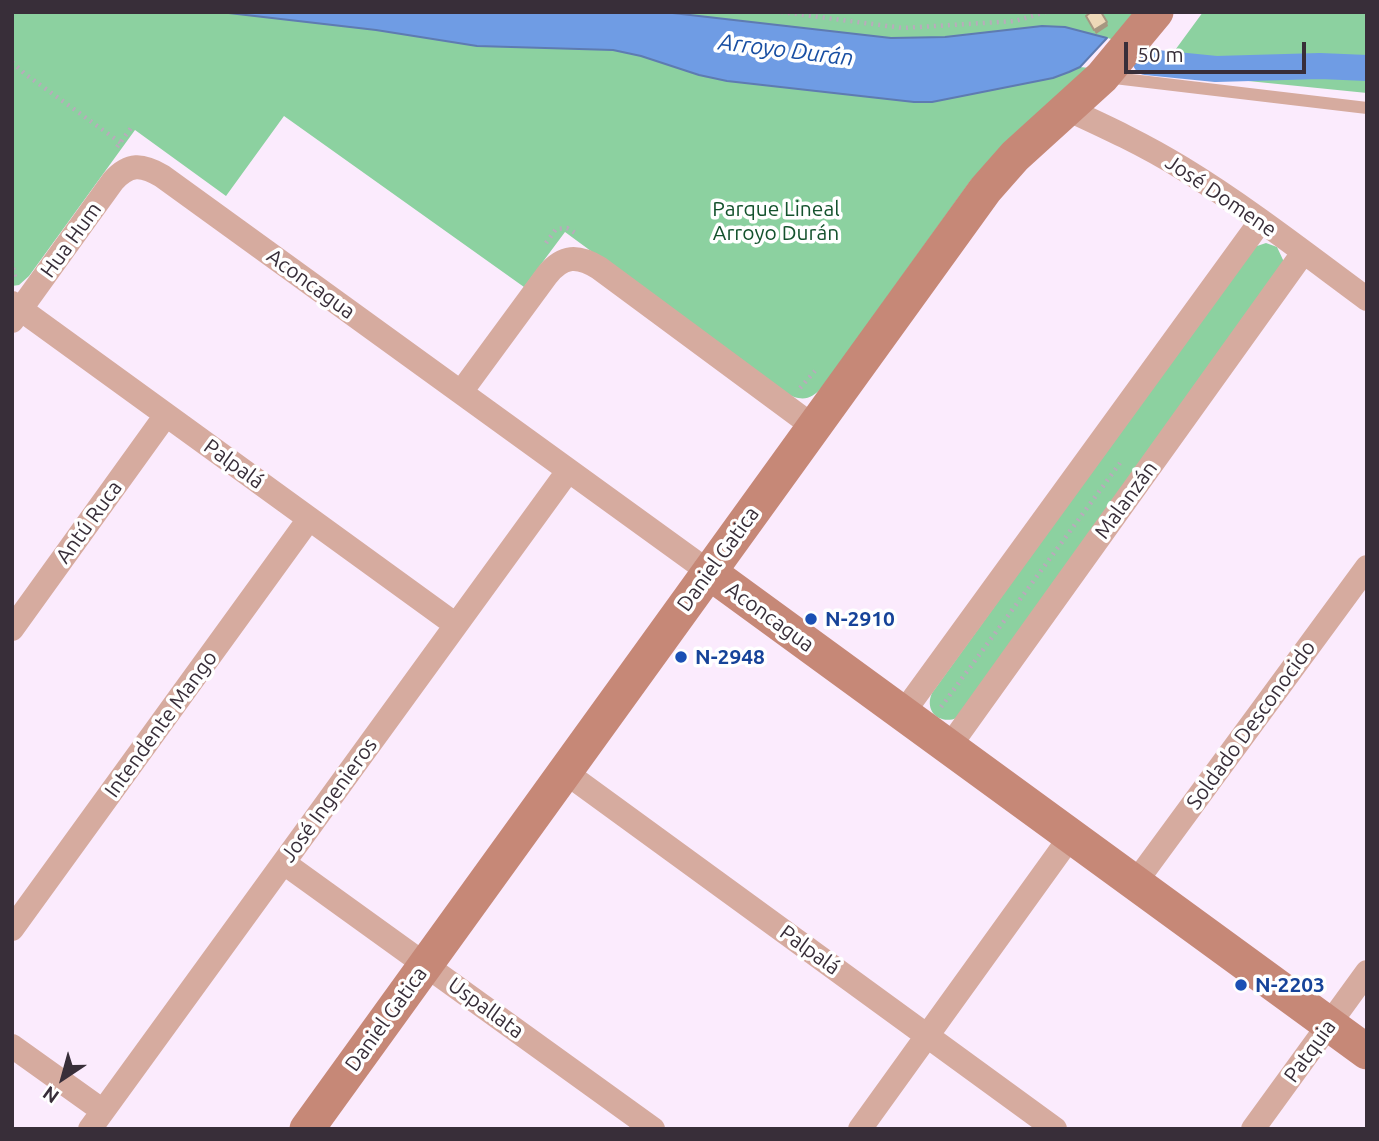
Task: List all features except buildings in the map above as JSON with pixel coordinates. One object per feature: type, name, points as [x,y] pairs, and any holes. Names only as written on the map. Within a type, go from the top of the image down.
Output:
[{"type":"main road","name":"Daniel Gatica","points":[[307,1129],[985,190],[1015,156],[1102,77],[1156,12]]},
{"type":"main road","name":"Aconcagua","points":[[709,572],[929,725],[1071,836],[1367,1052]]},
{"type":"street","name":"José Domene","points":[[1067,109],[1156,153],[1211,186],[1367,299]]},
{"type":"street","name":"Hua Hum","points":[[15,311],[113,181],[127,168],[135,165]]},
{"type":"street","name":"Aconcagua","points":[[135,165],[144,166],[162,176],[709,572]]},
{"type":"street","points":[[929,725],[1261,222]]},
{"type":"street","points":[[461,393],[547,275],[575,247],[581,259],[599,268],[814,426]]},
{"type":"street","name":"Malanzán","points":[[929,725],[1303,253]]},
{"type":"street","name":"Palpalá","points":[[15,311],[166,415],[456,625]]},
{"type":"street","name":"Antú Ruca","points":[[12,629],[166,415]]},
{"type":"street","name":"José Ingenieros","points":[[97,1120],[568,471]]},
{"type":"street","name":"Intendente Mango","points":[[12,929],[309,519]]},
{"type":"street","name":"Soldado Desconocido","points":[[1135,883],[1367,567]]},
{"type":"street","name":"Palpalá","points":[[565,772],[1055,1129]]},
{"type":"street","points":[[860,1129],[1071,836]]},
{"type":"street","name":"Uspallata","points":[[284,863],[653,1129]]},
{"type":"street","name":"Patquia","points":[[1253,1129],[1367,972]]},
{"type":"street","points":[[12,1046],[97,1120]]},
{"type":"lane","points":[[1102,77],[1367,108]]},
{"type":"path","points":[[781,12],[903,28],[1015,21],[1046,12]]},
{"type":"path","points":[[12,62],[121,142],[135,165]]},
{"type":"path","points":[[543,252],[544,245],[556,229],[567,228],[575,247]]},
{"type":"path","points":[[792,390],[802,387],[823,360]]},
{"type":"path","points":[[929,725],[1122,459]]},
{"type":"green space","name":"Parque Lineal Arroyo Durán","points":[[12,12],[220,12],[376,30],[477,46],[613,50],[727,81],[914,102],[932,102],[1053,78],[1080,67],[1090,68],[971,180],[823,386],[814,395],[800,398],[783,392],[565,232],[524,287],[284,116],[226,196],[135,130],[29,276],[19,285],[12,286]]},
{"type":"green space","points":[[664,12],[1134,12],[1115,40],[1065,27],[1042,26],[945,37],[891,38]]},
{"type":"green space","points":[[1203,12],[1367,12],[1367,93],[1159,72]]},
{"type":"green space","points":[[1266,243],[1277,247],[1284,262],[957,718],[939,718],[930,705],[932,693],[1254,247]]},
{"type":"water","points":[[220,12],[664,12],[891,38],[945,37],[1042,26],[1065,27],[1107,38],[1080,67],[1053,78],[932,102],[914,102],[727,81],[613,50],[477,46],[376,30]]},
{"type":"waterway","name":"Arroyo Durán","points":[[1146,62],[1216,69],[1320,66],[1367,68]]},
{"type":"place","name":"N-2910","points":[[811,619]]},
{"type":"place","name":"N-2948","points":[[681,657]]},
{"type":"place","name":"N-2203","points":[[1241,985]]}]
